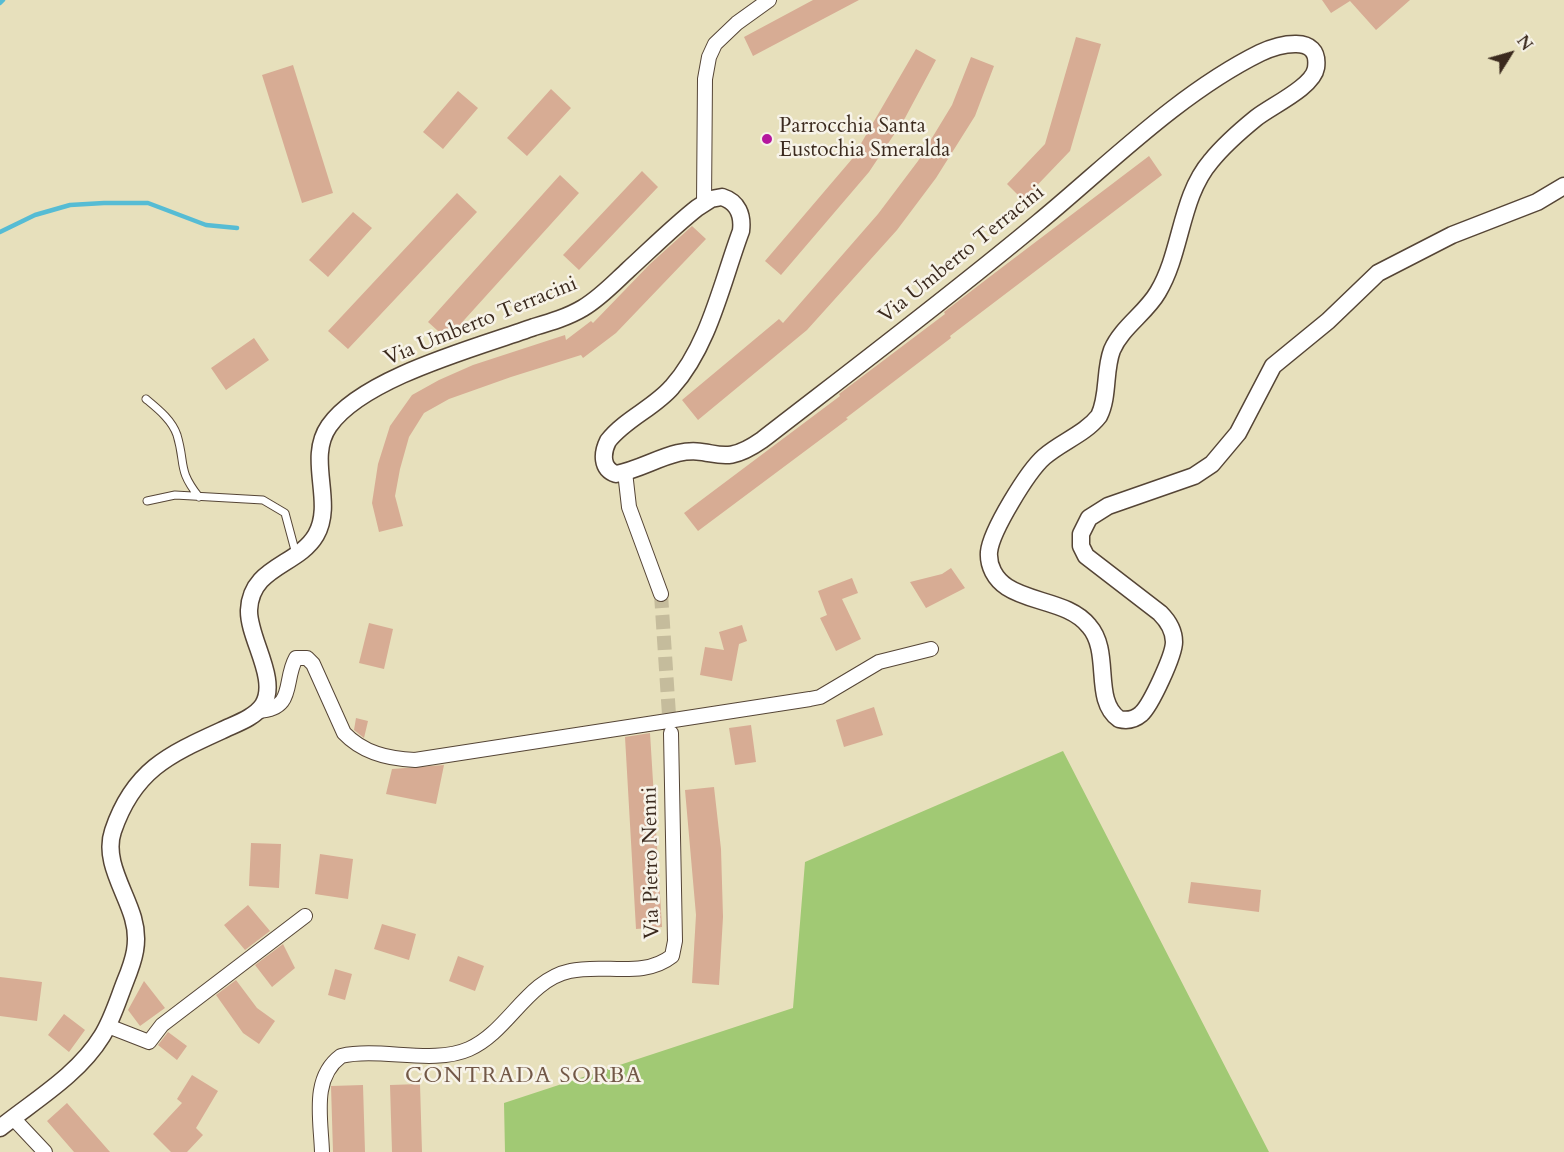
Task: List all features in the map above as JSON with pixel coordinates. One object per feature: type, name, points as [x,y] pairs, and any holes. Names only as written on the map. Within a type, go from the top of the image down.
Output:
[{"type":"street","points":[[661,594],[630,507],[626,472],[612,473],[606,467],[606,444],[666,393],[689,365],[702,337],[741,231],[740,213],[731,201],[717,197],[704,203],[705,79],[709,57],[715,44],[737,23],[769,0]]},
{"type":"street","name":"Via Umberto Terracini","points":[[626,472],[677,453],[726,457],[750,449],[950,295],[1207,85],[1265,51],[1293,43],[1305,46],[1313,54],[1316,69],[1308,83],[1256,118],[1208,164],[1196,186],[1174,257],[1159,290],[1114,346],[1099,416],[1053,450],[1034,468],[1012,503],[990,547],[991,567],[1003,584],[1020,594],[1074,614],[1089,626],[1101,650],[1107,706],[1114,716],[1124,720],[1135,718],[1146,706],[1173,653],[1174,636],[1170,625],[1160,613],[1086,556],[1081,546],[1082,534],[1089,518],[1108,506],[1194,476],[1212,464],[1238,433],[1273,366],[1328,321],[1378,273],[1452,235],[1526,208],[1564,186]]},
{"type":"street","name":"Via Umberto Terracini","points":[[258,711],[266,701],[267,683],[250,627],[251,598],[261,578],[312,542],[320,528],[322,513],[321,446],[329,425],[343,411],[375,389],[423,366],[583,308],[704,203]]},
{"type":"street","points":[[45,1152],[7,1123],[86,1058],[108,1026],[131,968],[138,941],[134,920],[110,849],[111,834],[124,804],[138,782],[159,761],[258,711],[271,711],[282,703],[289,687],[296,658],[307,658],[313,664],[344,733],[351,741],[371,753],[393,759],[414,760],[820,697],[879,662],[931,649]]},
{"type":"street","name":"Via Pietro Nenni","points":[[322,1152],[320,1089],[324,1074],[341,1056],[457,1054],[485,1040],[535,991],[569,971],[654,968],[672,957],[675,941],[670,733]]},
{"type":"street","points":[[108,1026],[149,1042],[162,1025],[305,916]]},
{"type":"lane","points":[[146,399],[170,423],[177,435],[184,476],[199,497]]},
{"type":"lane","points":[[147,501],[175,495],[263,500],[276,505],[285,513],[296,554]]},
{"type":"green space","points":[[1063,751],[1269,1152],[505,1152],[504,1103],[793,1008],[805,862]]},
{"type":"building","points":[[813,0],[859,0],[753,56],[744,37]]},
{"type":"building","points":[[1322,0],[1410,0],[1376,30],[1350,1],[1331,13]]},
{"type":"building","points":[[1076,37],[1101,44],[1070,151],[1023,200],[1007,184],[1045,144]]},
{"type":"building","points":[[916,49],[936,60],[905,118],[869,172],[781,275],[765,261],[852,159]]},
{"type":"building","points":[[971,57],[994,66],[975,116],[936,178],[897,230],[807,330],[698,420],[682,400],[779,319],[783,323],[878,214],[918,161],[952,105]]},
{"type":"building","points":[[293,65],[333,193],[302,203],[262,75]]},
{"type":"building","points":[[551,89],[571,108],[527,156],[507,138]]},
{"type":"building","points":[[458,91],[478,108],[443,149],[423,132]]},
{"type":"building","points":[[1149,156],[1162,175],[950,336],[951,338],[846,418],[848,419],[698,531],[684,513],[840,396],[839,394],[945,314],[944,312]]},
{"type":"building","points":[[642,171],[658,187],[579,270],[563,255]]},
{"type":"building","points":[[560,175],[579,193],[447,339],[428,322]]},
{"type":"building","points":[[457,193],[477,212],[348,349],[328,331]]},
{"type":"building","points":[[353,212],[372,228],[328,277],[309,260]]},
{"type":"building","points":[[692,226],[706,239],[616,333],[583,358],[581,355],[511,377],[449,399],[424,413],[409,437],[400,469],[395,496],[403,526],[379,532],[372,503],[378,464],[390,426],[412,395],[473,365],[565,335],[566,340],[591,321],[593,323],[650,264]]},
{"type":"building","points":[[254,338],[269,360],[226,390],[211,368]]},
{"type":"building","points":[[951,568],[965,588],[926,608],[910,582],[942,574]]},
{"type":"building","points":[[852,578],[858,593],[842,599],[861,639],[836,651],[820,618],[827,615],[818,591]]},
{"type":"building","points":[[369,623],[393,629],[384,669],[359,663]]},
{"type":"building","points":[[742,625],[747,641],[739,644],[732,681],[700,675],[705,647],[724,650],[719,632]]},
{"type":"building","points":[[874,707],[883,735],[844,747],[836,720]]},
{"type":"building","points":[[356,718],[368,721],[364,738],[354,730]]},
{"type":"building","points":[[751,725],[756,762],[735,765],[729,728]]},
{"type":"building","points":[[650,733],[662,927],[636,929],[625,737]]},
{"type":"building","points":[[444,765],[436,804],[386,794],[392,769]]},
{"type":"building","points":[[714,787],[721,849],[723,917],[719,985],[692,983],[696,915],[685,790]]},
{"type":"building","points":[[251,843],[281,844],[279,888],[249,886]]},
{"type":"building","points":[[320,854],[353,859],[348,899],[315,894]]},
{"type":"building","points":[[1191,882],[1261,890],[1259,912],[1188,903]]},
{"type":"building","points":[[248,905],[270,931],[245,950],[224,925]]},
{"type":"building","points":[[382,924],[416,934],[409,960],[374,949]]},
{"type":"building","points":[[283,944],[295,968],[272,987],[255,965]]},
{"type":"building","points":[[458,956],[484,966],[475,991],[449,981]]},
{"type":"building","points":[[335,969],[352,974],[345,1000],[328,995]]},
{"type":"building","points":[[0,977],[42,982],[37,1021],[0,1016]]},
{"type":"building","points":[[236,980],[257,1008],[275,1021],[259,1044],[243,1033],[216,995]]},
{"type":"building","points":[[144,981],[165,1008],[140,1026],[128,1010]]},
{"type":"building","points":[[64,1014],[85,1030],[69,1052],[48,1035]]},
{"type":"building","points":[[168,1032],[187,1046],[177,1060],[158,1045]]},
{"type":"building","points":[[192,1075],[218,1091],[196,1128],[203,1135],[187,1152],[171,1152],[153,1134],[182,1103],[177,1099]]},
{"type":"building","points":[[420,1084],[422,1152],[392,1152],[390,1085]]},
{"type":"building","points":[[363,1085],[365,1152],[333,1152],[331,1086]]},
{"type":"building","points":[[67,1103],[110,1152],[74,1152],[47,1121]]},
{"type":"waterway","points":[[0,3],[3,0]]},
{"type":"waterway","points":[[0,232],[35,215],[70,205],[104,203],[148,203],[206,225],[237,228]]},
{"type":"tunnel","points":[[661,594],[670,730]]},
{"type":"place","name":"Parrocchia Santa Eustochia Smeralda","points":[[767,139]]},
{"type":"district","name":"CONTRADA SORBA","points":[[524,1077]]}]
